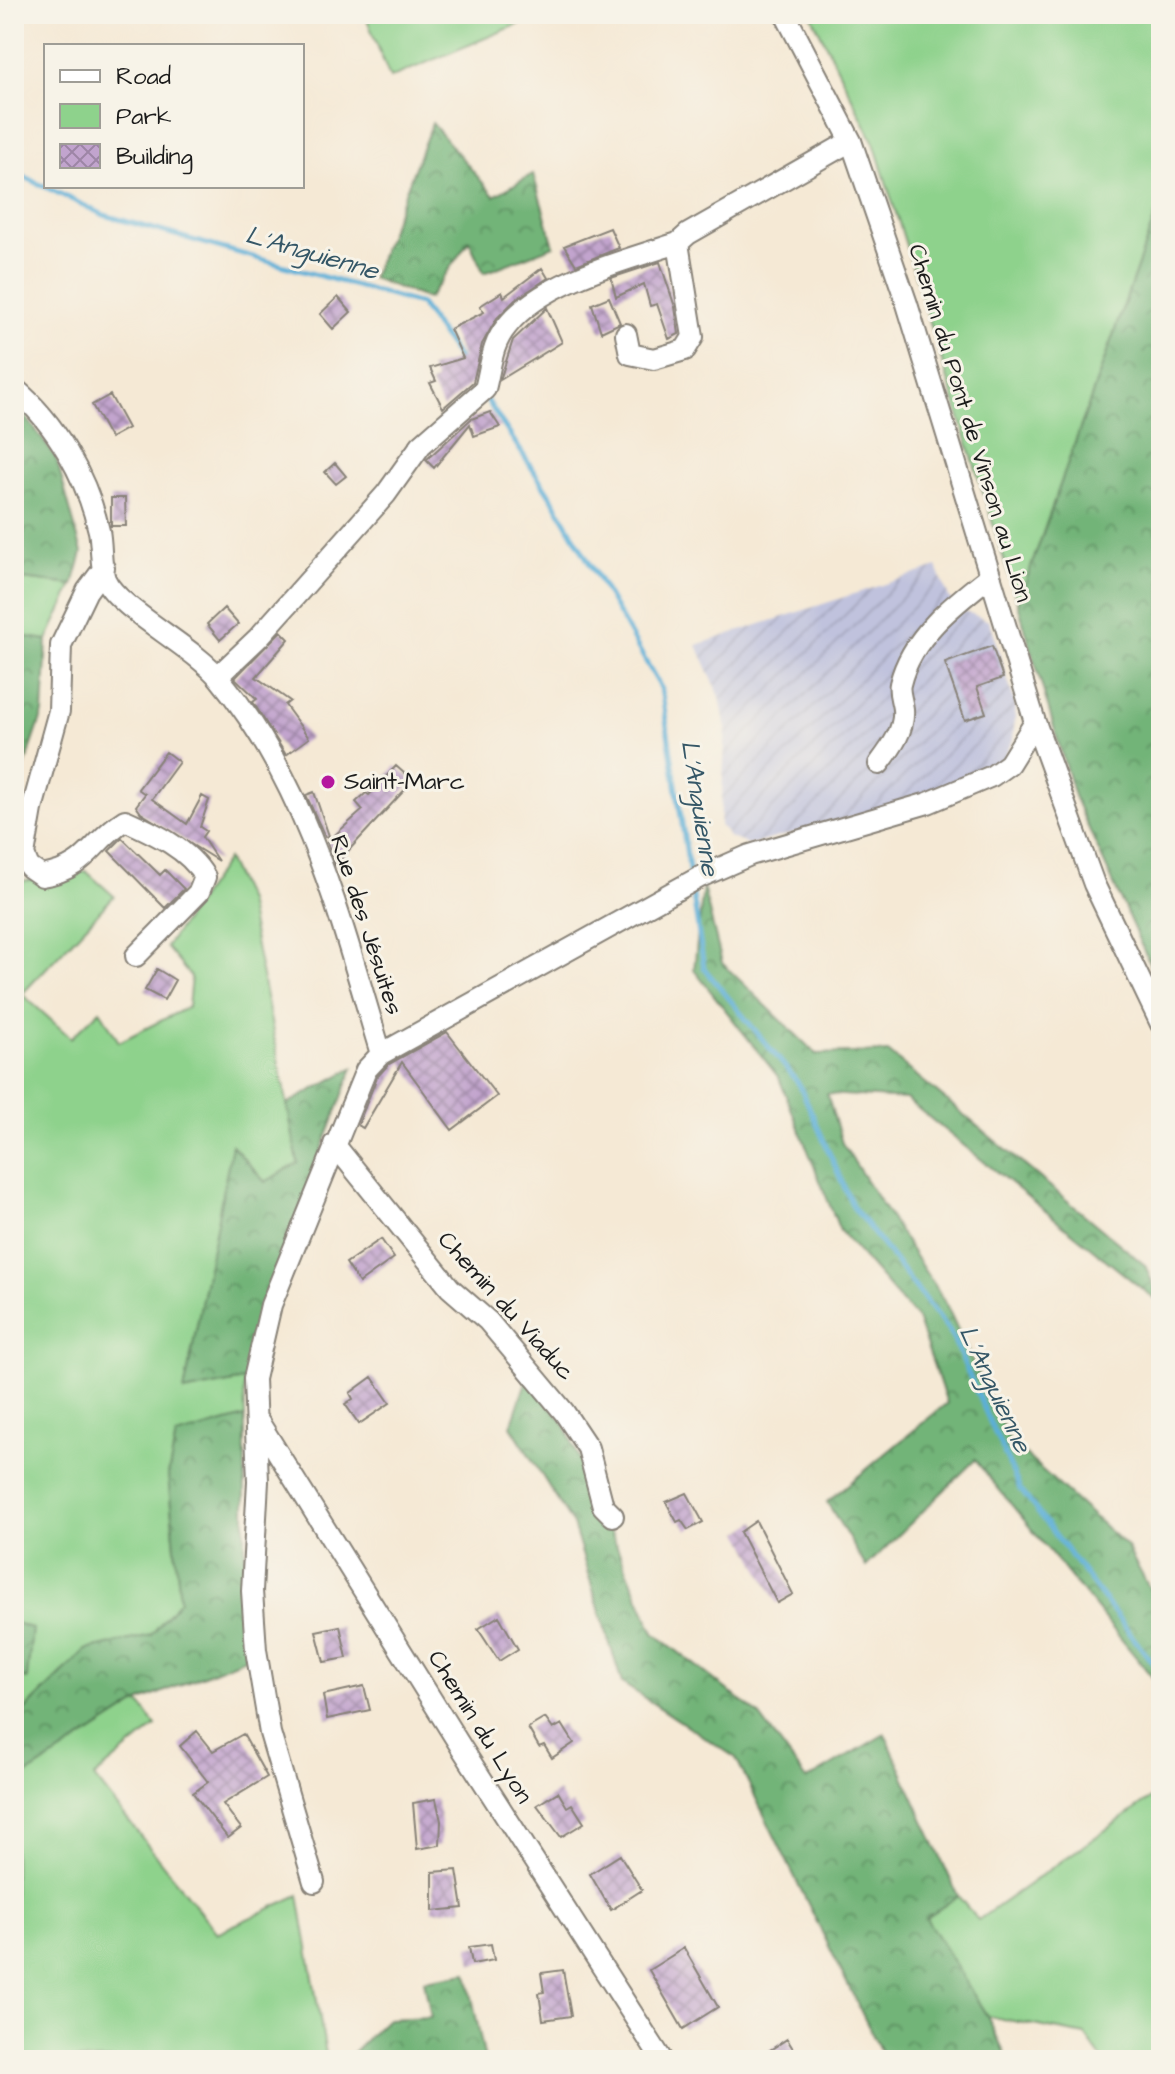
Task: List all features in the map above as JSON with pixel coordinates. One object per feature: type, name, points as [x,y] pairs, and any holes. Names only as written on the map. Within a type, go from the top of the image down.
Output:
[{"type":"street","name":"Chemin du Pont de Vinson au Lion","points":[[785,14],[851,141],[907,304],[1035,722],[1094,884],[1161,1024]]},
{"type":"street","points":[[218,676],[258,638],[386,494],[421,445],[481,393],[488,364],[507,325],[559,287],[594,271],[678,243],[688,234],[851,141]]},
{"type":"street","points":[[626,334],[630,354],[654,359],[685,350],[693,337],[678,243]]},
{"type":"street","name":"Rue des Jésuites","points":[[14,388],[33,403],[67,448],[98,529],[105,579],[118,598],[185,644],[218,676],[252,724],[325,867],[381,1054]]},
{"type":"street","points":[[104,568],[87,591],[61,645],[59,711],[32,809],[24,855],[29,867],[42,876],[62,872],[79,864],[125,820],[157,834],[199,867],[205,877],[199,892],[136,956]]},
{"type":"street","points":[[879,764],[901,727],[903,710],[899,687],[907,665],[938,619],[990,576]]},
{"type":"street","points":[[314,1882],[270,1733],[256,1650],[252,1591],[257,1419],[254,1379],[263,1330],[334,1144],[366,1070],[381,1054],[692,880],[750,855],[928,803],[992,776],[1009,764],[1035,722]]},
{"type":"street","name":"Chemin du Viaduc","points":[[334,1144],[450,1288],[488,1321],[564,1412],[588,1448],[603,1506],[613,1516]]},
{"type":"street","name":"Chemin du Lyon","points":[[257,1419],[461,1747],[662,2060]]},
{"type":"shaded area","points":[[937,567],[949,598],[960,609],[989,621],[1016,706],[1013,740],[1000,764],[916,800],[749,845],[729,837],[720,825],[726,729],[720,697],[697,645]]},
{"type":"green space","points":[[365,14],[543,14],[390,78]]},
{"type":"green space","points":[[811,14],[1161,14],[1161,200],[1018,604],[874,143]]},
{"type":"green space","points":[[432,123],[494,196],[533,174],[554,246],[484,273],[469,241],[428,299],[372,278]]},
{"type":"green space","points":[[1161,200],[1161,989],[1074,796],[1018,604]]},
{"type":"green space","points":[[14,400],[56,458],[82,553],[73,585],[14,578]]},
{"type":"green space","points":[[14,578],[73,585],[47,640],[14,635]]},
{"type":"green space","points":[[14,635],[47,640],[43,713],[14,798]]},
{"type":"green space","points":[[227,859],[247,901],[299,1163],[265,1182],[232,1146],[184,1392],[244,1380],[245,1417],[176,1437],[168,1475],[180,1600],[152,1635],[86,1650],[14,1721],[14,887],[17,882],[86,871],[114,896],[22,994],[71,1038],[100,1010],[119,1042],[188,1007],[191,977],[166,947]]},
{"type":"green space","points":[[703,887],[722,963],[816,1054],[888,1052],[1145,1265],[1161,1304],[906,1099],[827,1094],[842,1143],[946,1304],[1009,1440],[1126,1546],[1151,1591],[1161,1587],[1161,1688],[975,1460],[866,1567],[827,1502],[947,1403],[917,1319],[840,1231],[779,1078],[694,970]]},
{"type":"green space","points":[[353,1068],[258,1318],[244,1380],[184,1392],[232,1145],[265,1182],[298,1163],[287,1104]]},
{"type":"green space","points":[[527,1379],[564,1423],[654,1633],[758,1714],[807,1780],[885,1734],[958,1896],[926,1918],[987,2016],[1008,2060],[885,2060],[736,1758],[622,1683],[573,1525],[511,1426]]},
{"type":"green space","points":[[245,1417],[245,1658],[139,1702],[20,1779],[14,1766],[14,1721],[86,1650],[151,1635],[180,1600],[168,1475],[176,1436]]},
{"type":"green space","points":[[14,1622],[32,1629],[27,1679],[14,1675]]},
{"type":"green space","points":[[139,1702],[156,1726],[94,1777],[217,1933],[299,1895],[327,2060],[14,2060],[14,1766],[20,1778]]},
{"type":"green space","points":[[1161,1791],[1161,2060],[1103,2060],[1085,2035],[987,2016],[925,1918],[958,1896],[978,1920]]},
{"type":"green space","points":[[467,1973],[485,2060],[345,2060],[387,2019],[431,2017],[424,1980]]},
{"type":"building","points":[[610,228],[619,248],[576,265],[564,246]]},
{"type":"building","points":[[660,262],[675,307],[679,334],[669,339],[657,304],[650,306],[644,284],[616,297],[611,278]]},
{"type":"building","points":[[542,268],[548,278],[515,300],[497,318],[482,344],[473,382],[443,408],[430,383],[436,381],[430,368],[463,358],[450,329],[484,312],[480,306],[502,292],[504,297]]},
{"type":"building","points":[[338,297],[351,312],[333,329],[320,314]]},
{"type":"building","points":[[609,297],[620,323],[601,332],[592,304]]},
{"type":"building","points":[[547,308],[562,342],[500,380],[513,340]]},
{"type":"building","points":[[110,395],[128,428],[110,438],[92,405]]},
{"type":"building","points":[[490,412],[500,427],[474,436],[470,424],[434,468],[426,460],[471,419]]},
{"type":"building","points":[[335,463],[346,476],[336,484],[325,472]]},
{"type":"building","points":[[111,498],[125,498],[126,526],[111,526]]},
{"type":"building","points":[[224,608],[238,624],[220,640],[207,624]]},
{"type":"building","points":[[281,631],[289,639],[256,677],[290,701],[285,705],[309,738],[286,755],[253,702],[257,699],[235,678]]},
{"type":"building","points":[[992,646],[1003,678],[977,687],[986,713],[965,720],[945,663]]},
{"type":"building","points":[[166,752],[179,762],[152,799],[187,824],[202,796],[209,800],[200,827],[206,831],[202,837],[218,861],[141,813],[136,806],[145,794],[138,789]]},
{"type":"building","points":[[396,766],[413,781],[335,865],[327,842],[363,810],[356,802],[366,793],[369,795]]},
{"type":"building","points":[[314,792],[329,836],[325,837],[306,795]]},
{"type":"building","points":[[122,838],[160,875],[165,870],[184,889],[165,908],[109,851]]},
{"type":"building","points":[[157,969],[175,980],[164,1000],[145,990]]},
{"type":"building","points":[[447,1032],[497,1096],[452,1130],[402,1062],[363,1128],[358,1125],[377,1077],[389,1064]]},
{"type":"building","points":[[381,1239],[394,1258],[359,1283],[346,1263]]},
{"type":"building","points":[[372,1377],[390,1403],[359,1424],[345,1404],[353,1399],[350,1393]]},
{"type":"building","points":[[687,1493],[703,1522],[688,1530],[681,1520],[677,1522],[666,1502]]},
{"type":"building","points":[[756,1521],[793,1594],[777,1603],[740,1532]]},
{"type":"building","points":[[499,1616],[518,1649],[499,1661],[478,1629]]},
{"type":"building","points":[[340,1626],[347,1658],[324,1662],[316,1631]]},
{"type":"building","points":[[364,1686],[370,1710],[327,1719],[323,1695]]},
{"type":"building","points":[[545,1718],[553,1729],[562,1724],[574,1743],[552,1758],[544,1745],[539,1747],[528,1728]]},
{"type":"building","points":[[197,1731],[213,1751],[243,1734],[267,1777],[223,1804],[241,1828],[228,1838],[193,1793],[208,1782],[180,1746]]},
{"type":"building","points":[[558,1792],[567,1807],[572,1804],[584,1823],[561,1837],[537,1805]]},
{"type":"building","points":[[436,1799],[441,1821],[440,1845],[417,1849],[413,1803]]},
{"type":"building","points":[[620,1855],[642,1890],[611,1910],[590,1874]]},
{"type":"building","points":[[457,1870],[463,1908],[433,1911],[433,1872]]},
{"type":"building","points":[[491,1944],[494,1960],[472,1964],[469,1947]]},
{"type":"building","points":[[684,1948],[718,2007],[683,2029],[649,1970]]},
{"type":"building","points":[[563,1970],[571,2016],[543,2020],[539,1993],[544,1992],[541,1973]]},
{"type":"building","points":[[787,2039],[800,2060],[755,2060]]},
{"type":"waterway","name":"L'Anguienne","points":[[14,172],[44,186]]},
{"type":"waterway","name":"L'Anguienne","points":[[47,188],[104,215],[420,304],[461,362]]},
{"type":"waterway","name":"L'Anguienne","points":[[485,397],[555,503],[661,688],[690,875]]},
{"type":"waterway","name":"L'Anguienne","points":[[692,889],[704,968],[799,1084],[853,1207],[950,1332],[1020,1489],[1161,1674]]},
{"type":"place","name":"Saint-Marc","points":[[328,782]]}]
